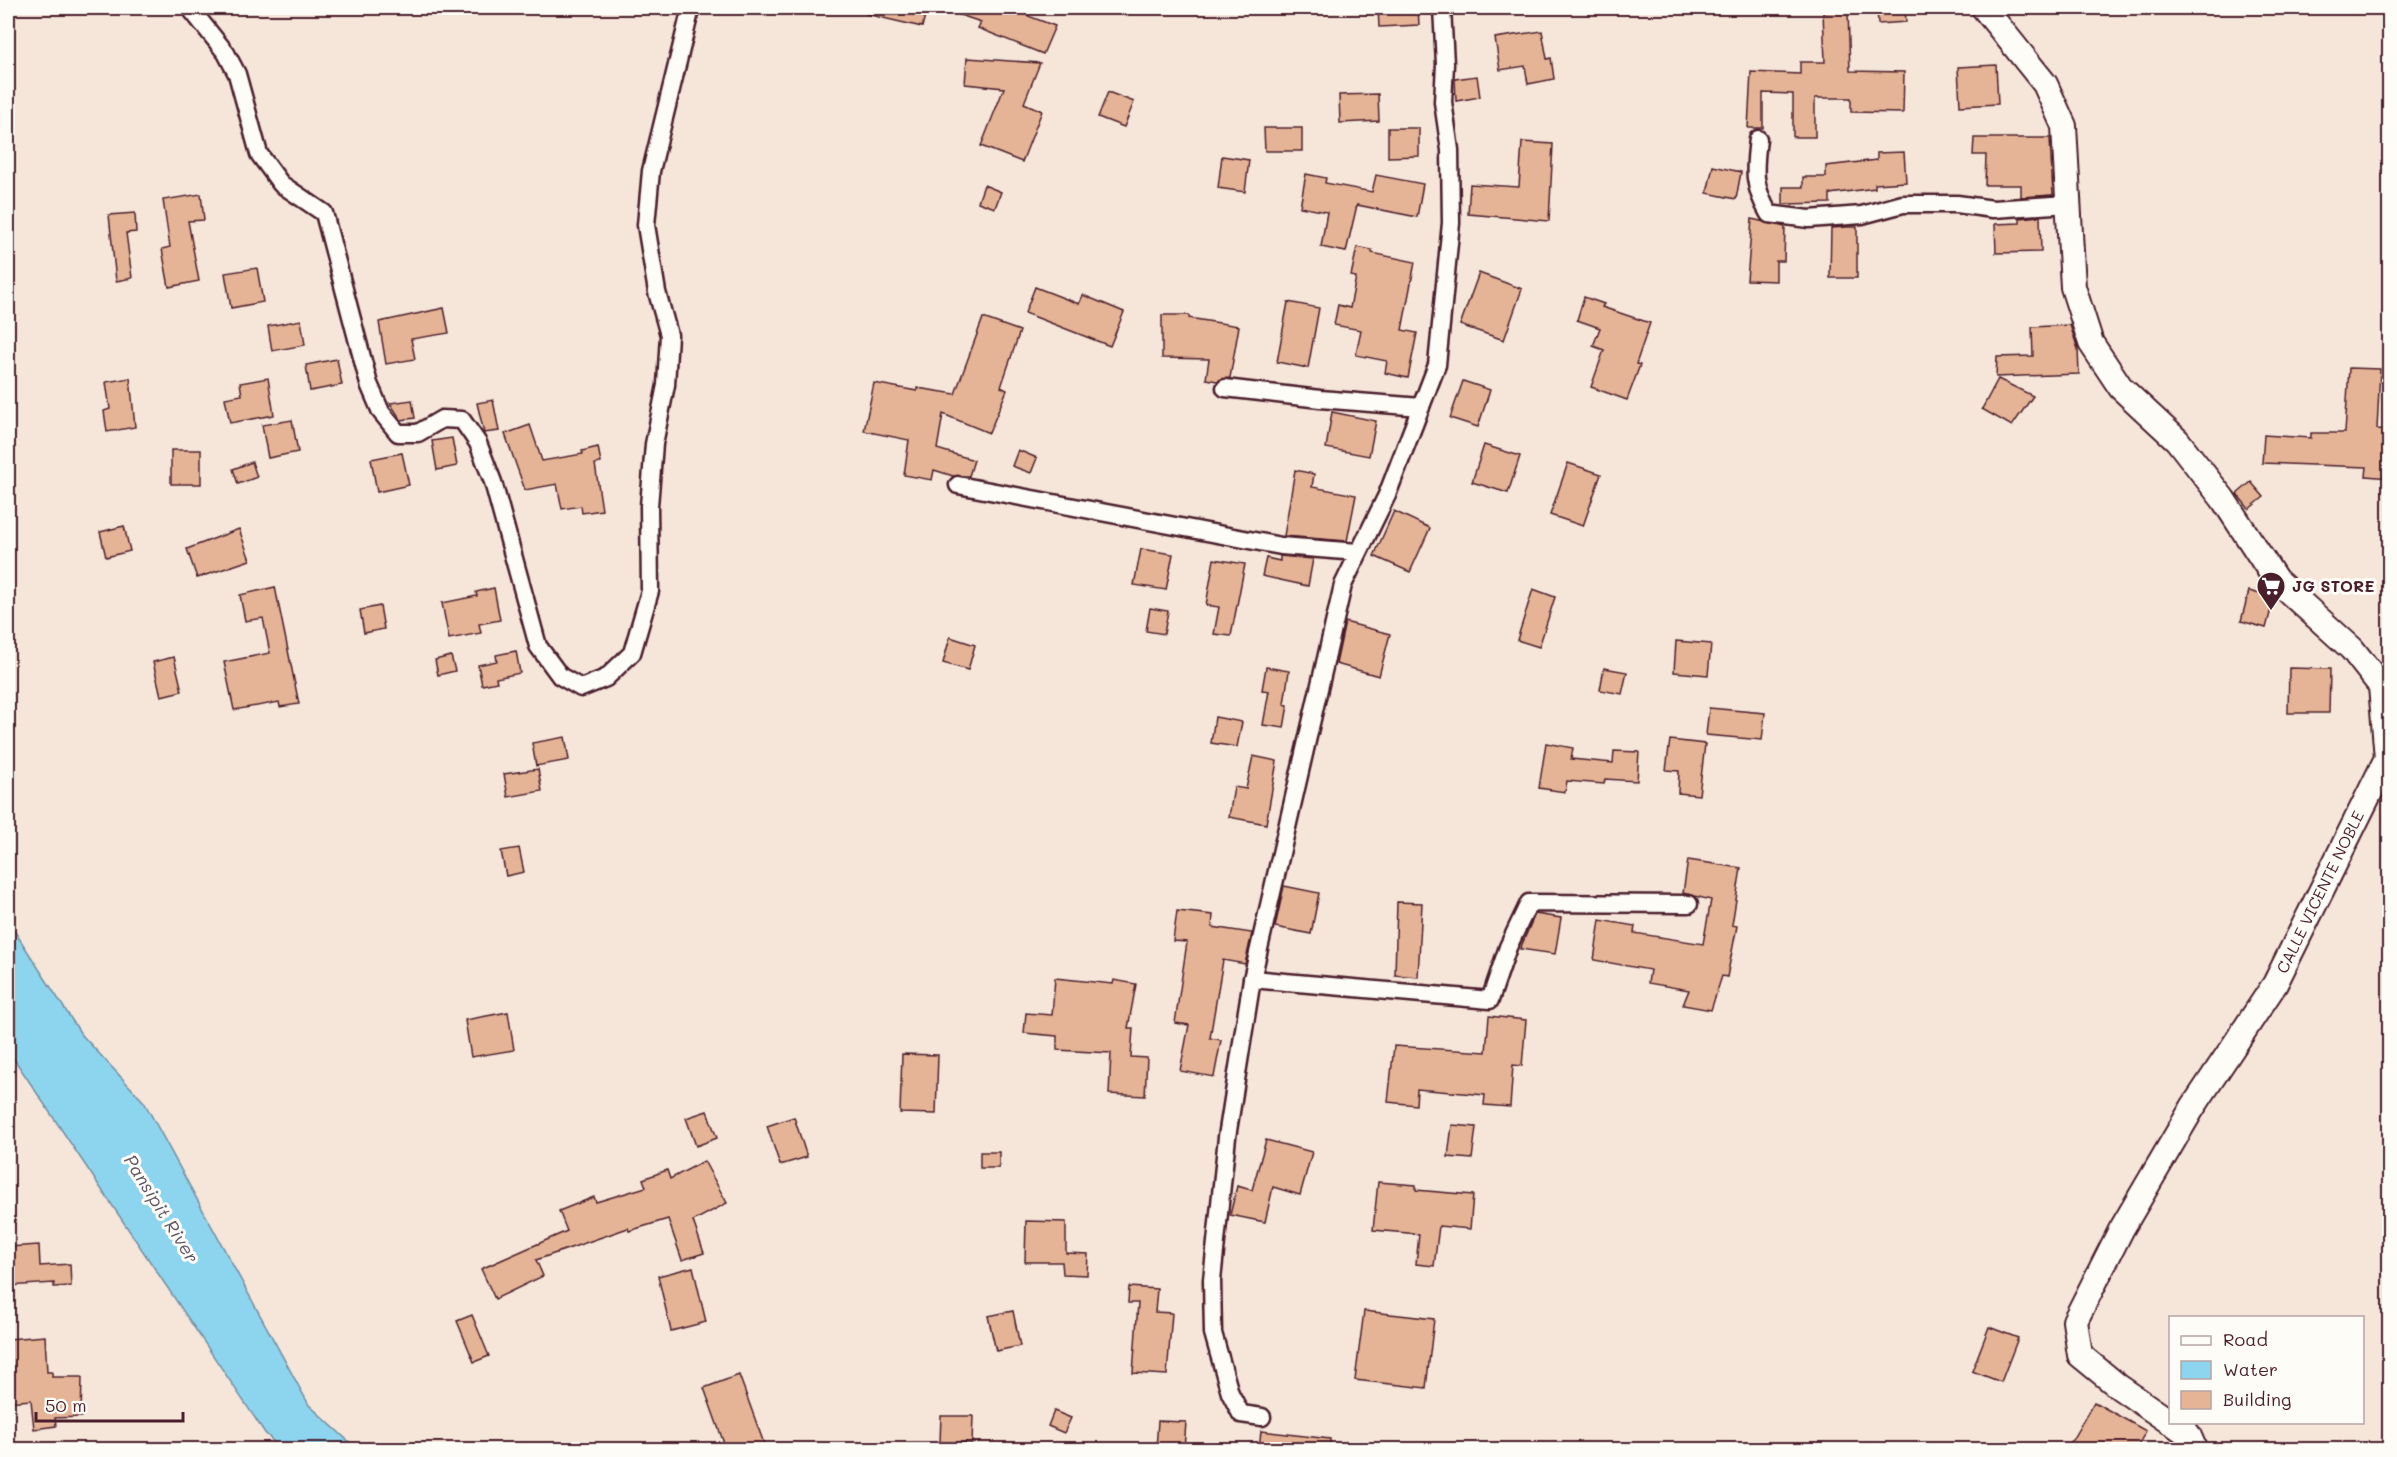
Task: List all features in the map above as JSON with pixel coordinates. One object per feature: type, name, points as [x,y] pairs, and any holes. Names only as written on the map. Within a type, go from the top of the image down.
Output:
[{"type":"street","points":[[190,8],[226,53],[237,74],[259,154],[281,184],[324,213],[369,384],[381,412],[398,433],[418,433],[442,419],[462,420],[473,435],[493,482],[538,646],[560,676],[581,688],[606,678],[632,652],[650,591],[649,506],[654,444],[666,385],[669,335],[657,292],[646,225],[651,171],[691,8]]},
{"type":"street","points":[[1262,1417],[1241,1414],[1230,1393],[1213,1333],[1212,1280],[1227,1137],[1252,979],[1343,585],[1387,495],[1437,365],[1451,223],[1450,150],[1443,102],[1445,64],[1442,8]]},
{"type":"street","name":"CALLE VICENTE NOBLE","points":[[1984,8],[2045,84],[2064,126],[2073,288],[2091,343],[2121,388],[2177,440],[2197,465],[2223,499],[2276,580],[2352,648],[2381,686],[2387,758],[2275,984],[2193,1107],[2121,1230],[2075,1321],[2080,1355],[2119,1387],[2169,1421]]},
{"type":"street","points":[[1758,138],[1754,176],[1760,198],[1769,214],[1809,219],[1862,215],[1903,204],[1957,204],[1993,209],[2068,204]]},
{"type":"street","points":[[1225,388],[1421,407]]},
{"type":"street","points":[[958,485],[1281,546],[1358,552]]},
{"type":"street","points":[[1252,979],[1490,1000],[1508,947],[1529,903],[1689,904]]},
{"type":"street","name":"CALLE VICENTE NOBLE","points":[[2174,1424],[2188,1434],[2195,1449]]},
{"type":"water","name":"Pansipit River","points":[[8,921],[81,1034],[144,1102],[309,1405],[357,1449],[281,1449],[265,1433],[8,1050]]},
{"type":"building","points":[[867,8],[927,8],[922,27],[866,14]]},
{"type":"building","points":[[946,8],[1007,8],[1055,26],[1043,54],[978,28],[981,22],[945,10]]},
{"type":"building","points":[[1378,8],[1418,8],[1419,25],[1379,27]]},
{"type":"building","points":[[1877,8],[1905,8],[1906,22],[1878,24]]},
{"type":"building","points":[[1848,11],[1850,71],[1904,72],[1903,113],[1851,112],[1851,98],[1815,98],[1815,137],[1793,137],[1793,94],[1763,93],[1763,128],[1748,128],[1751,72],[1800,74],[1800,62],[1825,62],[1823,12]]},
{"type":"building","points":[[1542,31],[1547,59],[1551,58],[1554,79],[1528,84],[1525,66],[1500,70],[1495,38]]},
{"type":"building","points":[[967,58],[1040,63],[1024,103],[1042,111],[1022,162],[981,146],[1004,88],[965,84]]},
{"type":"building","points":[[1996,65],[1998,104],[1960,106],[1958,67]]},
{"type":"building","points":[[1477,76],[1480,97],[1456,101],[1455,79]]},
{"type":"building","points":[[1108,92],[1134,102],[1124,127],[1098,117]]},
{"type":"building","points":[[1378,94],[1379,121],[1340,123],[1339,95]]},
{"type":"building","points":[[1264,128],[1302,128],[1302,151],[1265,151]]},
{"type":"building","points":[[1388,128],[1419,128],[1419,156],[1388,157]]},
{"type":"building","points":[[1974,138],[2050,138],[2053,195],[2021,197],[2021,185],[1985,185],[1986,155],[1973,155]]},
{"type":"building","points":[[1522,142],[1553,144],[1549,221],[1468,214],[1470,184],[1519,187]]},
{"type":"building","points":[[1904,152],[1906,182],[1875,184],[1875,188],[1830,194],[1830,203],[1783,204],[1783,187],[1803,187],[1803,177],[1826,177],[1826,166],[1877,160],[1877,153]]},
{"type":"building","points":[[1222,156],[1249,160],[1245,192],[1218,188]]},
{"type":"building","points":[[1713,166],[1741,172],[1736,199],[1707,193]]},
{"type":"building","points":[[1306,174],[1326,178],[1325,183],[1372,192],[1376,175],[1423,184],[1417,217],[1357,205],[1346,252],[1321,247],[1327,212],[1300,207]]},
{"type":"building","points":[[984,185],[1001,192],[995,208],[978,202]]},
{"type":"building","points":[[201,194],[204,220],[188,221],[199,281],[169,287],[162,249],[170,247],[163,200]]},
{"type":"building","points":[[135,213],[136,232],[126,233],[132,278],[116,281],[109,215]]},
{"type":"building","points":[[2040,216],[2041,252],[1996,253],[1995,224],[2020,223],[2020,218]]},
{"type":"building","points":[[1752,219],[1785,227],[1784,261],[1776,261],[1776,281],[1747,280]]},
{"type":"building","points":[[1857,227],[1857,278],[1830,278],[1831,228]]},
{"type":"building","points":[[1357,247],[1372,250],[1372,253],[1415,262],[1402,330],[1417,333],[1408,378],[1385,373],[1387,361],[1356,355],[1361,330],[1334,325],[1338,305],[1350,308],[1356,277],[1351,276]]},
{"type":"building","points":[[257,268],[263,302],[231,308],[225,273]]},
{"type":"building","points":[[1479,273],[1522,289],[1504,340],[1460,325]]},
{"type":"building","points":[[1035,287],[1079,304],[1083,295],[1124,312],[1110,346],[1025,313]]},
{"type":"building","points":[[1584,297],[1604,304],[1602,307],[1650,323],[1636,364],[1640,365],[1627,400],[1591,387],[1604,350],[1593,346],[1600,328],[1577,320]]},
{"type":"building","points":[[1288,302],[1319,308],[1308,368],[1277,362]]},
{"type":"building","points":[[444,308],[449,333],[411,339],[415,359],[386,364],[379,322]]},
{"type":"building","points":[[1162,315],[1189,315],[1189,318],[1239,326],[1230,378],[1217,381],[1206,379],[1209,359],[1162,358]]},
{"type":"building","points":[[983,318],[1020,331],[1001,387],[1007,390],[989,433],[943,414],[937,449],[974,460],[969,476],[953,476],[934,470],[932,480],[904,475],[909,440],[864,431],[874,383],[917,391],[917,388],[955,394]]},
{"type":"building","points":[[301,320],[305,345],[272,351],[268,326]]},
{"type":"building","points":[[2070,325],[2078,349],[2079,374],[1996,377],[1997,357],[2033,356],[2032,327]]},
{"type":"building","points":[[337,359],[342,385],[310,391],[306,365]]},
{"type":"building","points":[[2349,368],[2380,369],[2377,429],[2390,430],[2390,478],[2366,476],[2367,467],[2262,463],[2264,435],[2311,438],[2311,433],[2345,433]]},
{"type":"building","points":[[130,378],[135,427],[107,432],[104,411],[110,409],[106,382]]},
{"type":"building","points":[[268,378],[274,415],[230,423],[225,398],[242,395],[240,383]]},
{"type":"building","points":[[1998,379],[2033,396],[2012,426],[1982,409]]},
{"type":"building","points":[[1463,381],[1490,390],[1478,427],[1450,418]]},
{"type":"building","points":[[412,400],[415,418],[401,420],[390,403]]},
{"type":"building","points":[[493,400],[499,431],[484,433],[477,403]]},
{"type":"building","points":[[1332,412],[1376,421],[1369,456],[1326,448]]},
{"type":"building","points":[[292,420],[298,452],[268,458],[262,425]]},
{"type":"building","points":[[530,425],[542,461],[583,454],[582,451],[598,447],[601,463],[595,464],[602,510],[582,513],[581,506],[562,509],[557,484],[525,490],[505,434]]},
{"type":"building","points":[[452,438],[457,466],[437,470],[432,441]]},
{"type":"building","points":[[1484,445],[1520,456],[1508,493],[1472,482]]},
{"type":"building","points":[[171,450],[201,450],[201,484],[171,484]]},
{"type":"building","points":[[1018,450],[1037,458],[1031,473],[1012,466]]},
{"type":"building","points":[[402,453],[409,485],[377,492],[371,459]]},
{"type":"building","points":[[252,462],[257,477],[238,484],[233,469]]},
{"type":"building","points":[[1568,463],[1601,474],[1583,526],[1550,515]]},
{"type":"building","points":[[1295,470],[1314,474],[1312,487],[1356,495],[1347,541],[1284,536]]},
{"type":"building","points":[[2251,482],[2264,497],[2249,509],[2237,494]]},
{"type":"building","points":[[1394,511],[1430,528],[1410,572],[1374,556]]},
{"type":"building","points":[[124,526],[130,551],[106,557],[100,532]]},
{"type":"building","points":[[239,529],[250,560],[197,578],[187,549]]},
{"type":"building","points":[[1141,549],[1173,554],[1166,590],[1134,585]]},
{"type":"building","points":[[1280,556],[1313,559],[1308,586],[1262,576],[1266,558],[1280,561]]},
{"type":"building","points":[[1214,559],[1245,564],[1231,636],[1214,634],[1219,607],[1206,605]]},
{"type":"building","points":[[275,587],[299,704],[280,707],[279,702],[234,710],[224,662],[270,653],[263,618],[245,621],[240,595]]},
{"type":"building","points":[[494,588],[500,620],[479,624],[481,633],[449,639],[442,603],[477,596],[476,592]]},
{"type":"building","points":[[1533,589],[1555,597],[1539,647],[1517,640]]},
{"type":"building","points":[[2249,591],[2274,598],[2266,628],[2241,621]]},
{"type":"building","points":[[380,606],[384,629],[364,633],[360,610]]},
{"type":"building","points":[[1150,608],[1168,611],[1164,634],[1146,631]]},
{"type":"building","points":[[1345,622],[1390,634],[1379,676],[1336,664]]},
{"type":"building","points":[[950,637],[975,645],[968,670],[943,663]]},
{"type":"building","points":[[1676,641],[1711,644],[1708,675],[1674,672]]},
{"type":"building","points":[[516,651],[520,673],[496,678],[497,682],[482,685],[478,665],[497,661],[496,655]]},
{"type":"building","points":[[451,656],[455,671],[438,675],[435,660]]},
{"type":"building","points":[[174,657],[182,691],[161,696],[153,662]]},
{"type":"building","points":[[1266,667],[1289,671],[1284,704],[1288,705],[1284,728],[1263,725],[1269,691],[1262,690]]},
{"type":"building","points":[[1604,668],[1627,672],[1622,694],[1600,690]]},
{"type":"building","points":[[2289,668],[2330,669],[2329,713],[2288,713]]},
{"type":"building","points":[[1709,708],[1765,713],[1762,740],[1706,735]]},
{"type":"building","points":[[1215,717],[1242,722],[1237,747],[1211,743]]},
{"type":"building","points":[[565,737],[569,760],[536,766],[532,743]]},
{"type":"building","points":[[1670,740],[1705,744],[1699,795],[1678,793],[1679,771],[1666,770]]},
{"type":"building","points":[[1546,743],[1573,748],[1571,759],[1613,763],[1614,751],[1639,752],[1637,781],[1605,779],[1604,784],[1567,781],[1565,792],[1539,788]]},
{"type":"building","points":[[1253,756],[1277,761],[1266,824],[1229,817],[1234,787],[1246,789]]},
{"type":"building","points":[[538,769],[542,791],[508,797],[504,774]]},
{"type":"building","points":[[519,848],[524,872],[506,876],[501,851]]},
{"type":"building","points":[[1688,860],[1741,868],[1732,925],[1737,926],[1727,977],[1722,976],[1711,1010],[1683,1005],[1689,990],[1648,983],[1650,970],[1594,960],[1600,920],[1635,926],[1634,933],[1703,944],[1711,900],[1683,893]]},
{"type":"building","points":[[1284,886],[1319,893],[1311,934],[1275,927]]},
{"type":"building","points":[[1397,902],[1422,903],[1418,977],[1395,975]]},
{"type":"building","points":[[1177,911],[1213,915],[1212,927],[1252,933],[1245,964],[1223,960],[1210,1038],[1221,1040],[1214,1077],[1180,1071],[1189,1025],[1175,1023],[1187,942],[1173,941]]},
{"type":"building","points":[[1535,914],[1561,918],[1555,954],[1520,949]]},
{"type":"building","points":[[1055,978],[1113,984],[1114,980],[1136,984],[1128,1028],[1133,1028],[1131,1057],[1147,1058],[1145,1096],[1109,1094],[1111,1053],[1057,1050],[1057,1036],[1024,1033],[1026,1013],[1052,1015]]},
{"type":"building","points":[[508,1012],[514,1050],[471,1057],[465,1020]]},
{"type":"building","points":[[1489,1016],[1526,1020],[1522,1066],[1513,1065],[1510,1107],[1484,1105],[1485,1095],[1417,1089],[1416,1105],[1388,1102],[1394,1046],[1486,1052]]},
{"type":"building","points":[[902,1054],[938,1055],[936,1114],[900,1113]]},
{"type":"building","points":[[707,1111],[717,1138],[696,1146],[686,1118]]},
{"type":"building","points":[[794,1117],[807,1157],[780,1165],[767,1126]]},
{"type":"building","points":[[1452,1125],[1476,1127],[1472,1159],[1448,1157]]},
{"type":"building","points":[[1266,1140],[1312,1152],[1300,1195],[1273,1187],[1265,1222],[1230,1215],[1237,1186],[1252,1190]]},
{"type":"building","points":[[980,1152],[999,1152],[999,1168],[980,1168]]},
{"type":"building","points":[[704,1161],[727,1203],[693,1221],[704,1253],[682,1260],[668,1219],[629,1231],[628,1228],[536,1260],[543,1276],[495,1299],[481,1269],[567,1231],[559,1211],[594,1197],[596,1202],[646,1187],[643,1179],[667,1170],[670,1179]]},
{"type":"building","points":[[1378,1182],[1416,1185],[1416,1190],[1473,1195],[1470,1229],[1439,1226],[1434,1266],[1416,1264],[1419,1234],[1373,1230]]},
{"type":"building","points":[[1026,1221],[1066,1222],[1066,1253],[1088,1254],[1087,1275],[1063,1274],[1062,1262],[1025,1262]]},
{"type":"building","points":[[39,1245],[40,1266],[70,1264],[71,1286],[54,1287],[54,1283],[8,1286],[8,1247]]},
{"type":"building","points":[[693,1267],[706,1322],[671,1331],[658,1276]]},
{"type":"building","points":[[1129,1287],[1157,1289],[1155,1312],[1172,1313],[1167,1375],[1133,1373],[1138,1303],[1128,1303]]},
{"type":"building","points":[[1013,1311],[1020,1346],[996,1351],[988,1316]]},
{"type":"building","points":[[1364,1311],[1434,1319],[1426,1388],[1355,1380]]},
{"type":"building","points":[[472,1315],[489,1356],[474,1362],[457,1321]]},
{"type":"building","points":[[1989,1327],[2018,1338],[2001,1382],[1972,1371]]},
{"type":"building","points":[[45,1336],[47,1372],[52,1372],[52,1377],[82,1377],[81,1417],[55,1418],[56,1426],[34,1429],[31,1400],[8,1402],[8,1339]]},
{"type":"building","points":[[739,1375],[766,1449],[726,1449],[704,1388]]},
{"type":"building","points":[[2094,1402],[2146,1431],[2136,1449],[2067,1449]]},
{"type":"building","points":[[1054,1411],[1071,1418],[1064,1433],[1048,1426]]},
{"type":"building","points":[[941,1416],[973,1416],[972,1443],[940,1442]]},
{"type":"building","points":[[1158,1421],[1186,1422],[1184,1449],[1156,1449]]},
{"type":"building","points":[[1261,1431],[1330,1439],[1330,1449],[1259,1449]]},
{"type":"place","name":"JG STORE","points":[[2271,612]]}]
